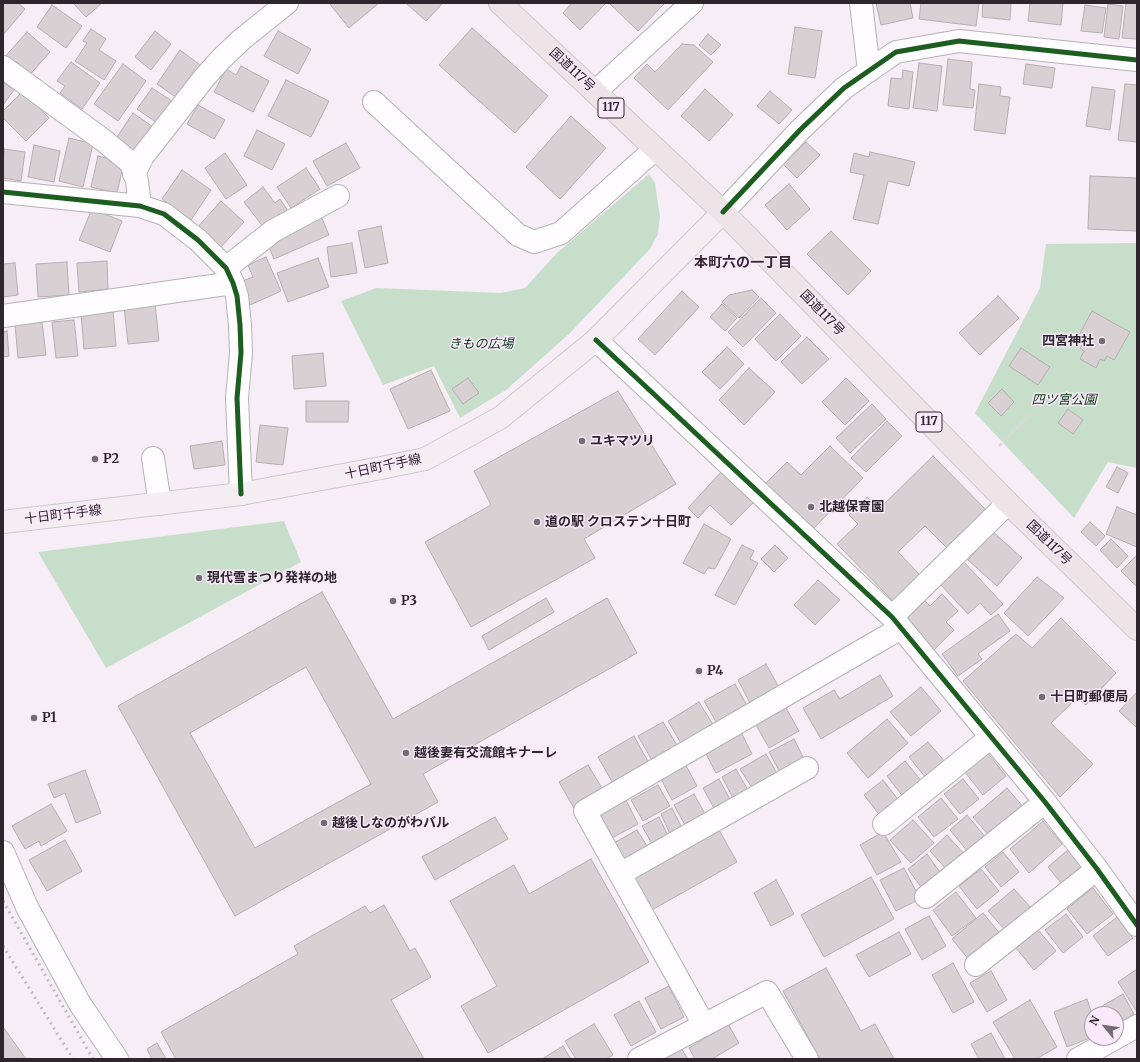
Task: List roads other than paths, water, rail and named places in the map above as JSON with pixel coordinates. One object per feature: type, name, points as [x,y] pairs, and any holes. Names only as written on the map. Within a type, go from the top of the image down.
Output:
[{"type":"highway","name":"国道117号","points":[[500,3],[723,212],[1008,503],[1137,629]]},
{"type":"main road","name":"十日町千手線","points":[[3,522],[241,494],[425,459],[500,418],[596,340],[723,212]]},
{"type":"street","points":[[134,174],[143,156],[204,78],[221,59],[241,40],[287,3]]},
{"type":"street","points":[[595,92],[692,3]]},
{"type":"street","points":[[861,3],[869,71]]},
{"type":"street","points":[[723,212],[800,130],[838,93],[896,52],[959,41],[1137,60]]},
{"type":"street","points":[[3,67],[131,163],[137,181],[140,206]]},
{"type":"street","points":[[374,102],[518,235],[534,242],[561,232],[655,148]]},
{"type":"street","points":[[3,192],[140,206],[164,214],[198,240],[230,275],[237,296],[240,332],[241,353],[237,398],[241,494]]},
{"type":"street","points":[[3,316],[230,275],[273,231],[338,196]]},
{"type":"street","points":[[596,340],[897,622],[1045,802],[1097,869],[1137,925]]},
{"type":"street","points":[[153,458],[160,504]]},
{"type":"street","points":[[704,1025],[585,811],[897,622],[1008,503]]},
{"type":"street","points":[[884,824],[992,737]]},
{"type":"street","points":[[620,874],[807,768]]},
{"type":"street","points":[[926,896],[1045,802]]},
{"type":"street","points":[[3,852],[27,907],[80,1004],[117,1059]]},
{"type":"street","points":[[976,965],[1097,869]]},
{"type":"street","points":[[639,1059],[767,992],[807,1059]]},
{"type":"street","points":[[1078,1059],[1137,1026]]},
{"type":"railway","points":[[3,901],[93,1059]]},
{"type":"railway","points":[[3,946],[73,1059]]},
{"type":"place","name":"四宮神社","points":[[1102,341]]},
{"type":"place","name":"ユキマツリ","points":[[582,441]]},
{"type":"place","name":"P2","points":[[95,459]]},
{"type":"place","name":"北越保育園","points":[[811,507]]},
{"type":"place","name":"道の駅 クロステン十日町","points":[[537,522]]},
{"type":"place","name":"現代雪まつり発祥の地","points":[[199,578]]},
{"type":"place","name":"P3","points":[[393,601]]},
{"type":"place","name":"P4","points":[[699,671]]},
{"type":"place","name":"十日町郵便局","points":[[1042,697]]},
{"type":"place","name":"P1","points":[[34,718]]},
{"type":"place","name":"越後妻有交流館キナーレ","points":[[406,753]]},
{"type":"place","name":"越後しなのがわバル","points":[[324,823]]},
{"type":"district","name":"本町六の一丁目","points":[[743,263]]},
{"type":"park label","name":"きもの広場","points":[[481,344]]},
{"type":"park label","name":"四ツ宮公園","points":[[1064,400]]}]
